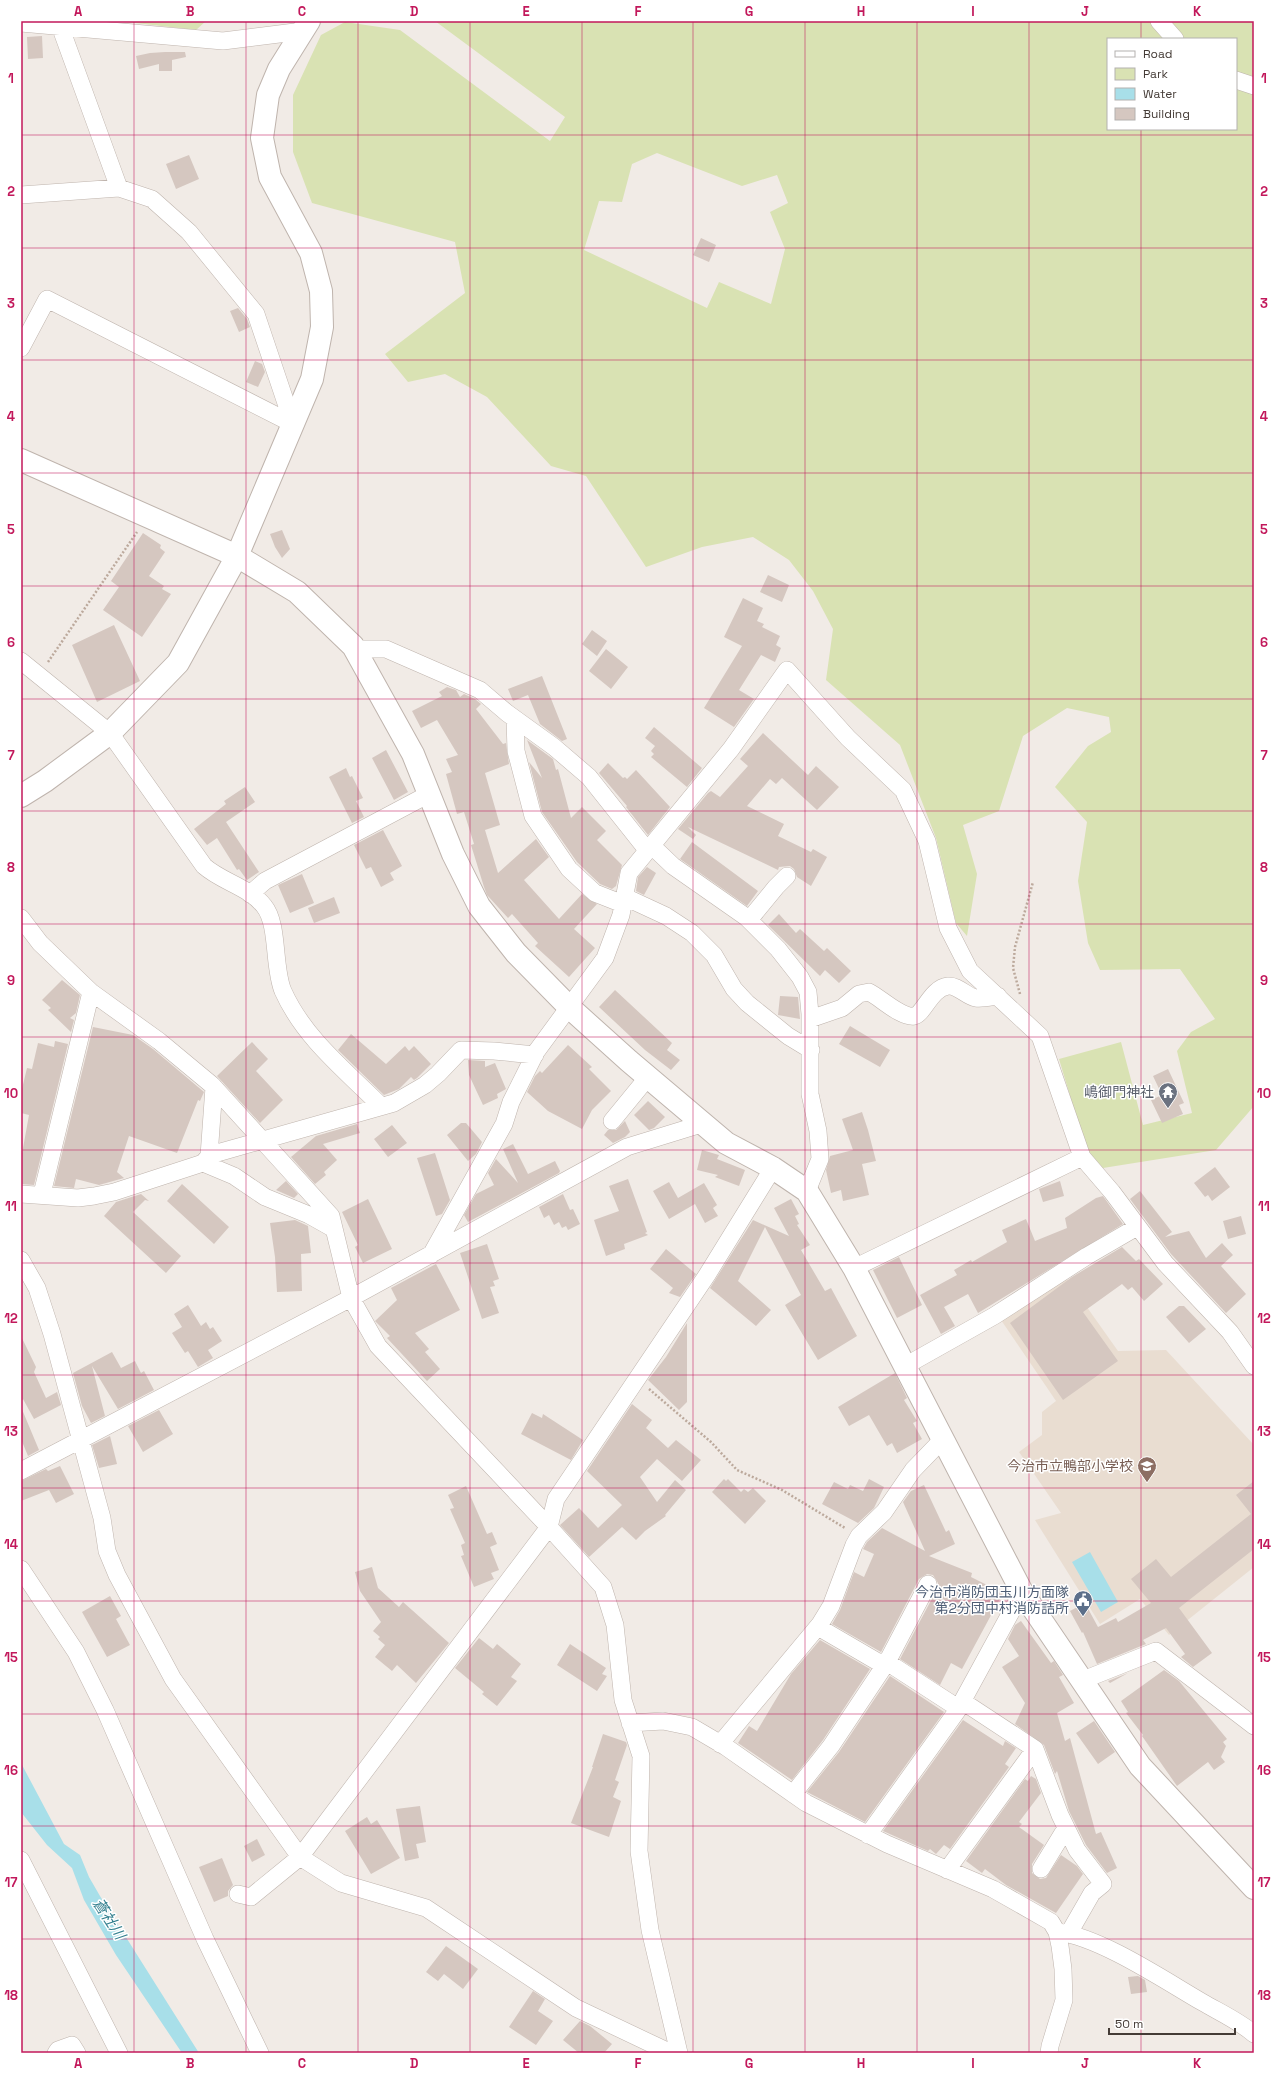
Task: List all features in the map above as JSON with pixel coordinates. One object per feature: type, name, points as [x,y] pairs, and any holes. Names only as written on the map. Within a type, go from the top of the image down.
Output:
[{"type":"street","points":[[1159,21],[1175,38]]},
{"type":"street","points":[[21,23],[223,41],[306,26]]},
{"type":"street","points":[[60,26],[119,188]]},
{"type":"street","points":[[21,796],[45,781],[110,733],[178,663],[237,556],[312,379],[322,327],[321,291],[311,253],[270,177],[262,138],[268,95],[279,69],[306,26]]},
{"type":"street","points":[[1237,80],[1254,86]]},
{"type":"street","points":[[21,195],[119,188],[152,199],[188,232],[256,314],[292,424]]},
{"type":"street","points":[[21,348],[47,299],[292,424]]},
{"type":"street","points":[[21,460],[237,556],[297,592],[354,649],[413,754],[453,854],[479,906],[516,953],[569,1008],[648,1077],[705,1123],[726,1143],[773,1168],[807,1191],[854,1268],[1022,1592],[1140,1766],[1254,1888]]},
{"type":"street","points":[[354,649],[386,649],[480,690],[515,719],[554,747],[589,777],[649,848],[749,920],[778,949],[800,977],[808,992],[810,1019],[810,1094],[818,1131],[820,1159],[807,1191]]},
{"type":"street","points":[[21,661],[110,733],[204,866],[211,873],[257,898],[266,907],[273,929],[276,961],[282,990],[296,1017],[319,1046],[381,1106]]},
{"type":"street","points":[[431,1254],[504,1124],[511,1102],[535,1055],[605,958],[621,915],[629,873],[731,749],[787,670],[848,738],[904,790],[927,841],[948,928],[970,971],[1040,1036],[1082,1157],[1112,1192],[1165,1263],[1230,1332],[1254,1366]]},
{"type":"street","points":[[515,719],[516,750],[533,816],[569,869],[595,893],[624,900],[666,916],[692,933],[714,955],[734,989],[747,1003],[788,1036],[810,1050]]},
{"type":"street","points":[[250,894],[265,881],[429,794]]},
{"type":"street","points":[[749,920],[787,876]]},
{"type":"street","points":[[21,918],[40,943],[91,992],[159,1041],[214,1087],[260,1140],[330,1216],[351,1298],[378,1346],[549,1527],[603,1588],[615,1625],[622,1700],[641,1756],[639,1851],[649,1923],[679,2053]]},
{"type":"street","points":[[810,1019],[842,1008],[859,994],[869,992],[881,998],[902,1015],[913,1016],[919,1014],[924,1005],[939,989],[948,986],[963,991],[976,998],[998,996]]},
{"type":"street","points":[[42,1194],[91,992]]},
{"type":"street","points":[[21,1194],[42,1194],[78,1198],[114,1192],[260,1140],[394,1103],[425,1085],[461,1050],[494,1051],[535,1055]]},
{"type":"street","points":[[612,1121],[648,1077]]},
{"type":"street","points":[[206,1159],[214,1087]]},
{"type":"street","points":[[21,1471],[351,1298],[627,1147],[705,1123]]},
{"type":"street","points":[[854,1268],[1082,1157]]},
{"type":"street","points":[[206,1159],[266,1197],[309,1215],[334,1229]]},
{"type":"street","points":[[238,1894],[251,1897],[300,1857],[549,1527],[556,1499],[707,1275],[773,1168]]},
{"type":"street","points":[[905,1366],[994,1316],[1087,1256],[1137,1227]]},
{"type":"street","points":[[21,1260],[37,1288],[52,1334],[102,1518],[107,1551],[117,1575],[173,1679],[300,1857],[341,1883],[426,1908],[576,2008],[671,2053]]},
{"type":"street","points":[[720,1744],[818,1627],[831,1606],[854,1545],[860,1536],[884,1512],[913,1470],[943,1439]]},
{"type":"street","points":[[21,1569],[76,1652],[105,1710],[205,1939],[260,2053]]},
{"type":"street","points":[[793,1794],[831,1746],[887,1662],[928,1584]]},
{"type":"street","points":[[868,1835],[960,1704],[1022,1592]]},
{"type":"street","points":[[818,1627],[878,1662],[887,1662],[1035,1749],[1066,1828],[1077,1850],[1103,1884],[1092,1893],[1063,1933],[1064,2000],[1049,2053]]},
{"type":"street","points":[[1083,1680],[1156,1651],[1254,1726]]},
{"type":"street","points":[[630,1723],[663,1721],[692,1726],[806,1803],[868,1835],[999,1892],[1051,1922],[1063,1933],[1108,1949],[1193,1996],[1254,2034]]},
{"type":"street","points":[[947,1870],[1035,1749]]},
{"type":"street","points":[[1041,1869],[1066,1828]]},
{"type":"street","points":[[21,1860],[119,2053]]},
{"type":"street","points":[[56,2053],[58,2050],[72,2045],[76,2053]]},
{"type":"path","points":[[39,675],[148,516]]},
{"type":"path","points":[[1018,1015],[1023,1002],[1013,968],[1015,947],[1033,882]]},
{"type":"path","points":[[637,1380],[711,1442],[737,1470],[782,1490],[860,1536]]},
{"type":"shaded area","name":"今治市立鴨部小学校","points":[[1067,1279],[1118,1351],[1166,1350],[1254,1445],[1254,1567],[1169,1635],[1140,1599],[1100,1624],[1035,1520],[1061,1513],[1019,1452],[1042,1435],[1042,1412],[1056,1401],[1001,1320]]},
{"type":"green space","points":[[118,21],[206,21],[196,30]]},
{"type":"green space","points":[[435,21],[1254,21],[1254,1106],[1216,1150],[1103,1168],[1086,1149],[1059,1059],[1121,1042],[1143,1125],[1192,1113],[1177,1051],[1191,1032],[1215,1019],[1180,969],[1100,970],[1088,943],[1078,881],[1087,822],[1055,787],[1088,746],[1111,732],[1109,717],[1067,708],[1023,736],[999,811],[963,825],[977,874],[967,936],[956,923],[936,838],[900,745],[826,680],[833,629],[813,591],[789,560],[753,537],[702,547],[646,567],[586,476],[551,466],[487,397],[445,374],[408,382],[385,354],[465,293],[455,242],[312,203],[293,152],[293,95],[321,35],[345,22],[400,30],[550,141],[565,117]],"holes":[[[657,153],[742,186],[777,175],[788,203],[770,212],[785,249],[771,304],[719,282],[707,308],[584,250],[599,201],[622,202],[632,164]]]},
{"type":"water","points":[[1090,1552],[1118,1602],[1101,1612],[1072,1562]]},
{"type":"water","name":"蒼社川","points":[[21,1763],[64,1844],[80,1855],[89,1877],[100,1896],[199,2053],[182,2053],[116,1955],[84,1900],[72,1868],[47,1845],[21,1812]]},
{"type":"building","points":[[42,36],[43,58],[28,59],[27,37]]},
{"type":"building","points":[[165,52],[185,52],[186,57],[172,60],[172,71],[159,71],[159,64],[139,69],[136,56]]},
{"type":"building","points":[[189,155],[199,179],[176,189],[166,164]]},
{"type":"building","points":[[701,238],[716,245],[709,262],[693,255]]},
{"type":"building","points":[[238,308],[247,319],[250,327],[239,332],[230,311]]},
{"type":"building","points":[[255,361],[262,364],[265,372],[258,387],[246,382]]},
{"type":"building","points":[[282,530],[290,549],[282,558],[275,547],[270,534]]},
{"type":"building","points":[[143,533],[161,545],[160,548],[165,552],[149,576],[164,586],[162,589],[171,594],[142,637],[103,610],[119,587],[111,581]]},
{"type":"building","points":[[768,575],[789,585],[782,602],[760,592]]},
{"type":"building","points":[[743,598],[763,608],[757,621],[764,624],[762,627],[780,636],[776,645],[781,648],[775,662],[761,655],[739,690],[754,699],[734,727],[704,708],[742,646],[724,637]]},
{"type":"building","points":[[114,625],[140,681],[97,702],[72,645]]},
{"type":"building","points":[[592,630],[607,641],[597,656],[582,644]]},
{"type":"building","points":[[606,649],[628,667],[611,689],[589,671]]},
{"type":"building","points":[[542,676],[567,739],[562,741],[540,724],[528,695],[513,701],[508,689]]},
{"type":"building","points":[[447,687],[456,690],[460,697],[464,694],[475,699],[481,704],[476,709],[503,744],[506,743],[509,764],[485,773],[500,825],[485,830],[498,873],[536,839],[549,857],[524,880],[559,919],[582,894],[597,904],[574,929],[595,948],[569,977],[535,946],[538,943],[512,914],[508,918],[487,895],[471,845],[474,844],[464,812],[457,814],[446,774],[452,772],[446,759],[458,755],[437,720],[421,728],[412,711],[442,696],[439,692]]},
{"type":"building","points":[[654,727],[702,768],[687,787],[651,757],[654,754],[651,751],[655,746],[645,738]]},
{"type":"building","points":[[763,733],[808,775],[816,766],[839,787],[817,810],[782,778],[776,784],[770,779],[747,806],[784,824],[778,836],[811,852],[813,849],[827,857],[811,886],[797,877],[794,869],[790,866],[779,867],[778,870],[688,827],[696,835],[693,839],[678,829],[708,793],[711,791],[720,797],[748,766],[740,759]]},
{"type":"building","points":[[527,740],[553,759],[556,770],[558,769],[571,818],[582,807],[606,831],[597,840],[622,865],[616,886],[612,889],[600,884],[577,862],[542,812],[529,762],[542,778]]},
{"type":"building","points":[[386,750],[408,792],[394,800],[372,758]]},
{"type":"building","points":[[608,763],[623,778],[625,777],[627,779],[636,770],[670,807],[648,835],[626,807],[627,806],[599,773]]},
{"type":"building","points":[[346,768],[350,777],[352,776],[363,798],[356,801],[364,817],[352,823],[329,777]]},
{"type":"building","points":[[245,787],[255,802],[226,822],[259,872],[247,880],[239,869],[237,870],[217,838],[207,845],[194,829],[226,804],[224,801]]},
{"type":"building","points":[[383,830],[402,866],[390,873],[394,880],[381,887],[371,867],[366,869],[354,845]]},
{"type":"building","points":[[692,842],[758,891],[747,906],[680,859]]},
{"type":"building","points":[[647,867],[656,873],[644,895],[636,891],[638,877]]},
{"type":"building","points":[[302,874],[314,903],[290,913],[278,885]]},
{"type":"building","points":[[334,897],[340,913],[314,923],[308,908]]},
{"type":"building","points":[[779,914],[796,933],[800,929],[824,951],[827,948],[851,971],[839,983],[825,970],[820,976],[768,925]]},
{"type":"building","points":[[62,980],[80,995],[76,1013],[70,1018],[74,1020],[71,1032],[48,1010],[51,1008],[42,1000]]},
{"type":"building","points":[[615,990],[672,1043],[667,1050],[680,1060],[671,1070],[645,1050],[599,1007]]},
{"type":"building","points":[[780,996],[798,997],[800,1019],[778,1015]]},
{"type":"building","points":[[850,1026],[890,1050],[880,1067],[839,1044]]},
{"type":"building","points":[[93,1027],[133,1035],[153,1049],[204,1092],[200,1101],[198,1100],[177,1153],[129,1136],[117,1172],[124,1178],[99,1185],[76,1179],[74,1188],[54,1186]]},
{"type":"building","points":[[351,1034],[386,1064],[405,1046],[409,1051],[414,1046],[431,1064],[414,1080],[411,1077],[399,1089],[384,1095],[338,1050]]},
{"type":"building","points":[[55,1041],[68,1044],[34,1185],[21,1184],[21,1159],[29,1115],[21,1113],[21,1093],[27,1068],[32,1069],[38,1043],[54,1047]]},
{"type":"building","points":[[252,1042],[268,1059],[256,1071],[283,1100],[260,1123],[217,1076]]},
{"type":"building","points":[[568,1045],[592,1067],[589,1069],[611,1091],[592,1110],[582,1129],[548,1111],[527,1092],[535,1076],[540,1071],[542,1073]]},
{"type":"building","points":[[468,1060],[485,1061],[485,1067],[495,1063],[506,1089],[497,1094],[498,1098],[483,1105],[469,1075]]},
{"type":"building","name":"嶋御門神社","points":[[1168,1069],[1184,1103],[1179,1105],[1183,1114],[1162,1123],[1151,1100],[1162,1095],[1153,1076]]},
{"type":"building","points":[[648,1101],[665,1117],[654,1128],[649,1130],[634,1115]]},
{"type":"building","points":[[862,1112],[876,1161],[862,1164],[869,1195],[843,1201],[841,1190],[831,1193],[826,1170],[830,1156],[853,1150],[842,1119]]},
{"type":"building","points":[[625,1121],[630,1132],[625,1137],[613,1143],[604,1135],[608,1130],[616,1130]]},
{"type":"building","points":[[461,1123],[466,1123],[482,1142],[476,1154],[468,1161],[447,1135]]},
{"type":"building","points":[[357,1124],[360,1133],[323,1144],[337,1160],[324,1172],[326,1175],[315,1184],[291,1157],[316,1136]]},
{"type":"building","points":[[392,1125],[407,1143],[388,1157],[374,1139]]},
{"type":"building","points":[[513,1144],[528,1174],[555,1161],[560,1171],[559,1173],[468,1222],[464,1215],[476,1194],[494,1185],[488,1173],[496,1159],[518,1183],[503,1149]]},
{"type":"building","points":[[702,1150],[719,1155],[717,1159],[745,1170],[739,1186],[715,1177],[718,1175],[697,1170]]},
{"type":"building","points":[[435,1153],[450,1200],[442,1214],[436,1216],[417,1158]]},
{"type":"building","points":[[1215,1167],[1230,1187],[1212,1201],[1208,1195],[1205,1197],[1194,1183]]},
{"type":"building","points":[[628,1179],[647,1232],[645,1233],[648,1235],[624,1244],[625,1249],[606,1256],[594,1220],[619,1211],[609,1186]]},
{"type":"building","points":[[286,1181],[298,1194],[294,1198],[276,1190]]},
{"type":"building","points":[[1060,1181],[1064,1196],[1043,1202],[1039,1189]]},
{"type":"building","points":[[669,1182],[678,1198],[704,1183],[717,1205],[713,1208],[718,1216],[705,1223],[695,1204],[669,1219],[653,1191]]},
{"type":"building","points":[[182,1184],[229,1227],[214,1244],[167,1201]]},
{"type":"building","points":[[1140,1191],[1172,1232],[1165,1237],[1189,1231],[1206,1258],[1222,1243],[1233,1255],[1221,1266],[1246,1294],[1226,1313],[1171,1254],[1130,1199]]},
{"type":"building","points":[[141,1194],[149,1201],[145,1200],[133,1212],[181,1256],[166,1273],[104,1216],[116,1202]]},
{"type":"building","points":[[563,1194],[570,1210],[573,1209],[580,1224],[568,1230],[566,1226],[562,1228],[559,1222],[554,1225],[549,1215],[544,1218],[539,1207]]},
{"type":"building","points":[[1103,1196],[1123,1224],[978,1313],[968,1294],[944,1307],[955,1326],[941,1334],[920,1295],[957,1275],[954,1270],[971,1260],[972,1262],[1007,1242],[1002,1230],[1026,1219],[1035,1241],[1067,1228],[1065,1218],[1096,1198]]},
{"type":"building","points":[[368,1199],[392,1249],[363,1263],[355,1247],[358,1245],[342,1212]]},
{"type":"building","points":[[791,1199],[799,1214],[795,1216],[799,1224],[797,1225],[810,1245],[801,1250],[825,1291],[831,1288],[857,1336],[818,1360],[785,1305],[801,1295],[765,1227],[738,1281],[771,1310],[756,1326],[710,1288],[753,1220],[789,1236],[774,1208]]},
{"type":"building","points":[[1241,1216],[1246,1234],[1228,1239],[1223,1221]]},
{"type":"building","points":[[295,1220],[308,1226],[311,1253],[301,1254],[302,1291],[277,1292],[275,1257],[270,1223]]},
{"type":"building","points":[[487,1244],[499,1279],[493,1281],[495,1286],[490,1287],[499,1313],[482,1319],[460,1253]]},
{"type":"building","points":[[1122,1247],[1136,1261],[1139,1259],[1163,1284],[1144,1301],[1132,1287],[1128,1290],[1122,1284],[1083,1312],[1118,1361],[1063,1400],[1010,1323],[1072,1277]]},
{"type":"building","points":[[666,1249],[696,1274],[680,1297],[669,1293],[673,1288],[650,1269]]},
{"type":"building","points":[[899,1257],[922,1305],[897,1318],[873,1270]]},
{"type":"building","points":[[436,1264],[460,1310],[415,1333],[429,1349],[425,1352],[440,1369],[427,1381],[387,1338],[390,1336],[375,1321],[397,1300],[391,1288]]},
{"type":"building","points":[[188,1305],[201,1326],[206,1322],[210,1329],[213,1327],[222,1341],[208,1350],[213,1358],[198,1367],[188,1351],[185,1353],[172,1333],[182,1327],[174,1314]]},
{"type":"building","points":[[1179,1306],[1184,1306],[1206,1329],[1189,1343],[1166,1317]]},
{"type":"building","points":[[687,1323],[687,1402],[679,1410],[648,1380],[666,1357]]},
{"type":"building","points":[[21,1336],[36,1367],[34,1372],[46,1398],[57,1392],[61,1405],[34,1419],[23,1399],[21,1402]]},
{"type":"building","points":[[112,1352],[121,1368],[135,1361],[141,1373],[144,1371],[154,1390],[118,1409],[92,1366],[105,1416],[91,1423],[82,1406],[73,1373]]},
{"type":"building","points":[[895,1373],[907,1398],[904,1400],[917,1421],[913,1423],[922,1439],[897,1453],[892,1443],[887,1446],[869,1415],[849,1426],[838,1407]]},
{"type":"building","points":[[632,1404],[652,1420],[646,1428],[668,1448],[676,1440],[701,1460],[682,1481],[657,1459],[640,1477],[657,1502],[675,1480],[686,1490],[665,1515],[666,1516],[645,1531],[636,1540],[622,1527],[589,1557],[560,1525],[579,1508],[598,1528],[622,1505],[587,1471]]},
{"type":"building","points":[[21,1407],[39,1450],[28,1456],[21,1439]]},
{"type":"building","points":[[159,1410],[173,1434],[143,1452],[128,1426]]},
{"type":"building","points":[[532,1413],[542,1418],[543,1414],[583,1440],[571,1460],[521,1434]]},
{"type":"building","points":[[110,1436],[117,1464],[99,1468],[92,1445]]},
{"type":"building","points":[[60,1466],[74,1494],[56,1503],[49,1490],[21,1501],[21,1481],[46,1469],[48,1471]]},
{"type":"building","points":[[724,1479],[726,1481],[728,1479],[741,1492],[744,1489],[748,1492],[753,1488],[766,1501],[745,1524],[712,1492]]},
{"type":"building","points":[[869,1479],[884,1487],[874,1508],[858,1523],[822,1504],[834,1482],[848,1489],[850,1485],[863,1491]]},
{"type":"building","points":[[1254,1481],[1254,1549],[1179,1608],[1212,1653],[1193,1667],[1181,1657],[1185,1654],[1166,1628],[1143,1640],[1146,1644],[1097,1664],[1083,1632],[1082,1633],[1070,1611],[1085,1603],[1098,1627],[1116,1618],[1118,1622],[1151,1603],[1131,1579],[1156,1559],[1171,1577],[1251,1514],[1236,1495]]},
{"type":"building","points":[[924,1485],[946,1532],[949,1530],[955,1544],[929,1556],[972,1573],[971,1577],[1003,1593],[962,1669],[951,1663],[940,1685],[900,1659],[937,1589],[938,1583],[933,1575],[927,1574],[919,1579],[881,1652],[832,1624],[840,1610],[854,1572],[864,1577],[874,1554],[863,1549],[867,1542],[882,1528],[925,1551],[903,1502],[911,1491]]},
{"type":"building","points":[[466,1486],[487,1534],[492,1532],[497,1544],[490,1547],[499,1570],[491,1573],[494,1579],[474,1587],[461,1556],[464,1555],[461,1545],[465,1543],[450,1509],[454,1508],[448,1495]]},
{"type":"building","points":[[372,1567],[378,1588],[399,1607],[403,1602],[449,1643],[416,1683],[397,1665],[392,1671],[375,1657],[385,1645],[378,1639],[380,1637],[373,1631],[381,1622],[360,1591],[355,1572]]},
{"type":"building","points":[[110,1596],[121,1616],[116,1619],[130,1645],[107,1657],[82,1612]]},
{"type":"building","points":[[1021,1621],[1051,1663],[1054,1661],[1063,1675],[1059,1677],[1074,1703],[1057,1713],[1065,1741],[1070,1738],[1096,1834],[1101,1832],[1117,1868],[1107,1873],[1086,1845],[1069,1811],[1057,1771],[1055,1774],[1044,1745],[1015,1724],[1025,1703],[1002,1667],[1019,1656],[1008,1639],[1015,1625]]},
{"type":"building","points":[[479,1638],[493,1649],[497,1644],[521,1664],[511,1677],[517,1681],[497,1706],[482,1694],[484,1692],[455,1668]]},
{"type":"building","points":[[820,1640],[870,1669],[823,1740],[792,1780],[738,1743],[749,1726],[757,1731],[791,1674]]},
{"type":"building","points":[[570,1644],[606,1668],[602,1674],[607,1676],[597,1691],[557,1665]]},
{"type":"building","points":[[1164,1670],[1179,1681],[1227,1739],[1223,1742],[1226,1746],[1221,1757],[1225,1762],[1214,1770],[1208,1762],[1177,1786],[1142,1736],[1143,1735],[1126,1713],[1128,1712],[1121,1701]]},
{"type":"building","points":[[1128,1673],[1110,1683],[1108,1681]]},
{"type":"building","points":[[890,1676],[944,1712],[865,1822],[807,1792],[839,1752]]},
{"type":"building","points":[[963,1720],[1003,1746],[1005,1741],[1016,1748],[1005,1764],[1009,1767],[950,1849],[944,1845],[936,1854],[930,1849],[928,1851],[883,1831]]},
{"type":"building","points":[[1094,1721],[1115,1752],[1098,1764],[1076,1733]]},
{"type":"building","points":[[603,1734],[626,1742],[627,1745],[615,1780],[619,1782],[613,1797],[621,1801],[609,1837],[571,1823],[593,1767]]},
{"type":"building","points":[[1031,1776],[1036,1779],[1041,1793],[1019,1822],[1022,1824],[1019,1827],[1044,1845],[1032,1864],[1032,1873],[1040,1879],[1046,1878],[1061,1855],[1077,1866],[1083,1874],[1056,1913],[1006,1885],[985,1869],[982,1873],[966,1861],[1025,1779],[1028,1781]]},
{"type":"building","points":[[420,1806],[426,1842],[416,1844],[419,1858],[405,1861],[396,1809]]},
{"type":"building","points":[[367,1817],[371,1824],[377,1820],[400,1858],[371,1874],[345,1831]]},
{"type":"building","points":[[257,1839],[265,1855],[252,1862],[244,1846]]},
{"type":"building","points":[[222,1858],[233,1885],[228,1891],[228,1896],[214,1902],[199,1867]]},
{"type":"building","points":[[446,1946],[478,1969],[463,1989],[444,1974],[438,1981],[426,1972]]},
{"type":"building","points":[[1138,1976],[1145,1980],[1147,1992],[1131,1994],[1128,1977]]},
{"type":"building","points":[[533,1991],[545,1999],[538,2011],[553,2021],[536,2045],[509,2027]]},
{"type":"building","points":[[580,2021],[590,2026],[612,2044],[604,2053],[579,2053],[563,2040]]},
{"type":"place","name":"嶋御門神社","points":[[1168,1109]]},
{"type":"place","name":"今治市立鴨部小学校","points":[[1147,1483]]},
{"type":"place","name":"今治市消防団玉川方面隊 第2分団中村消防詰所","points":[[1083,1617]]}]
